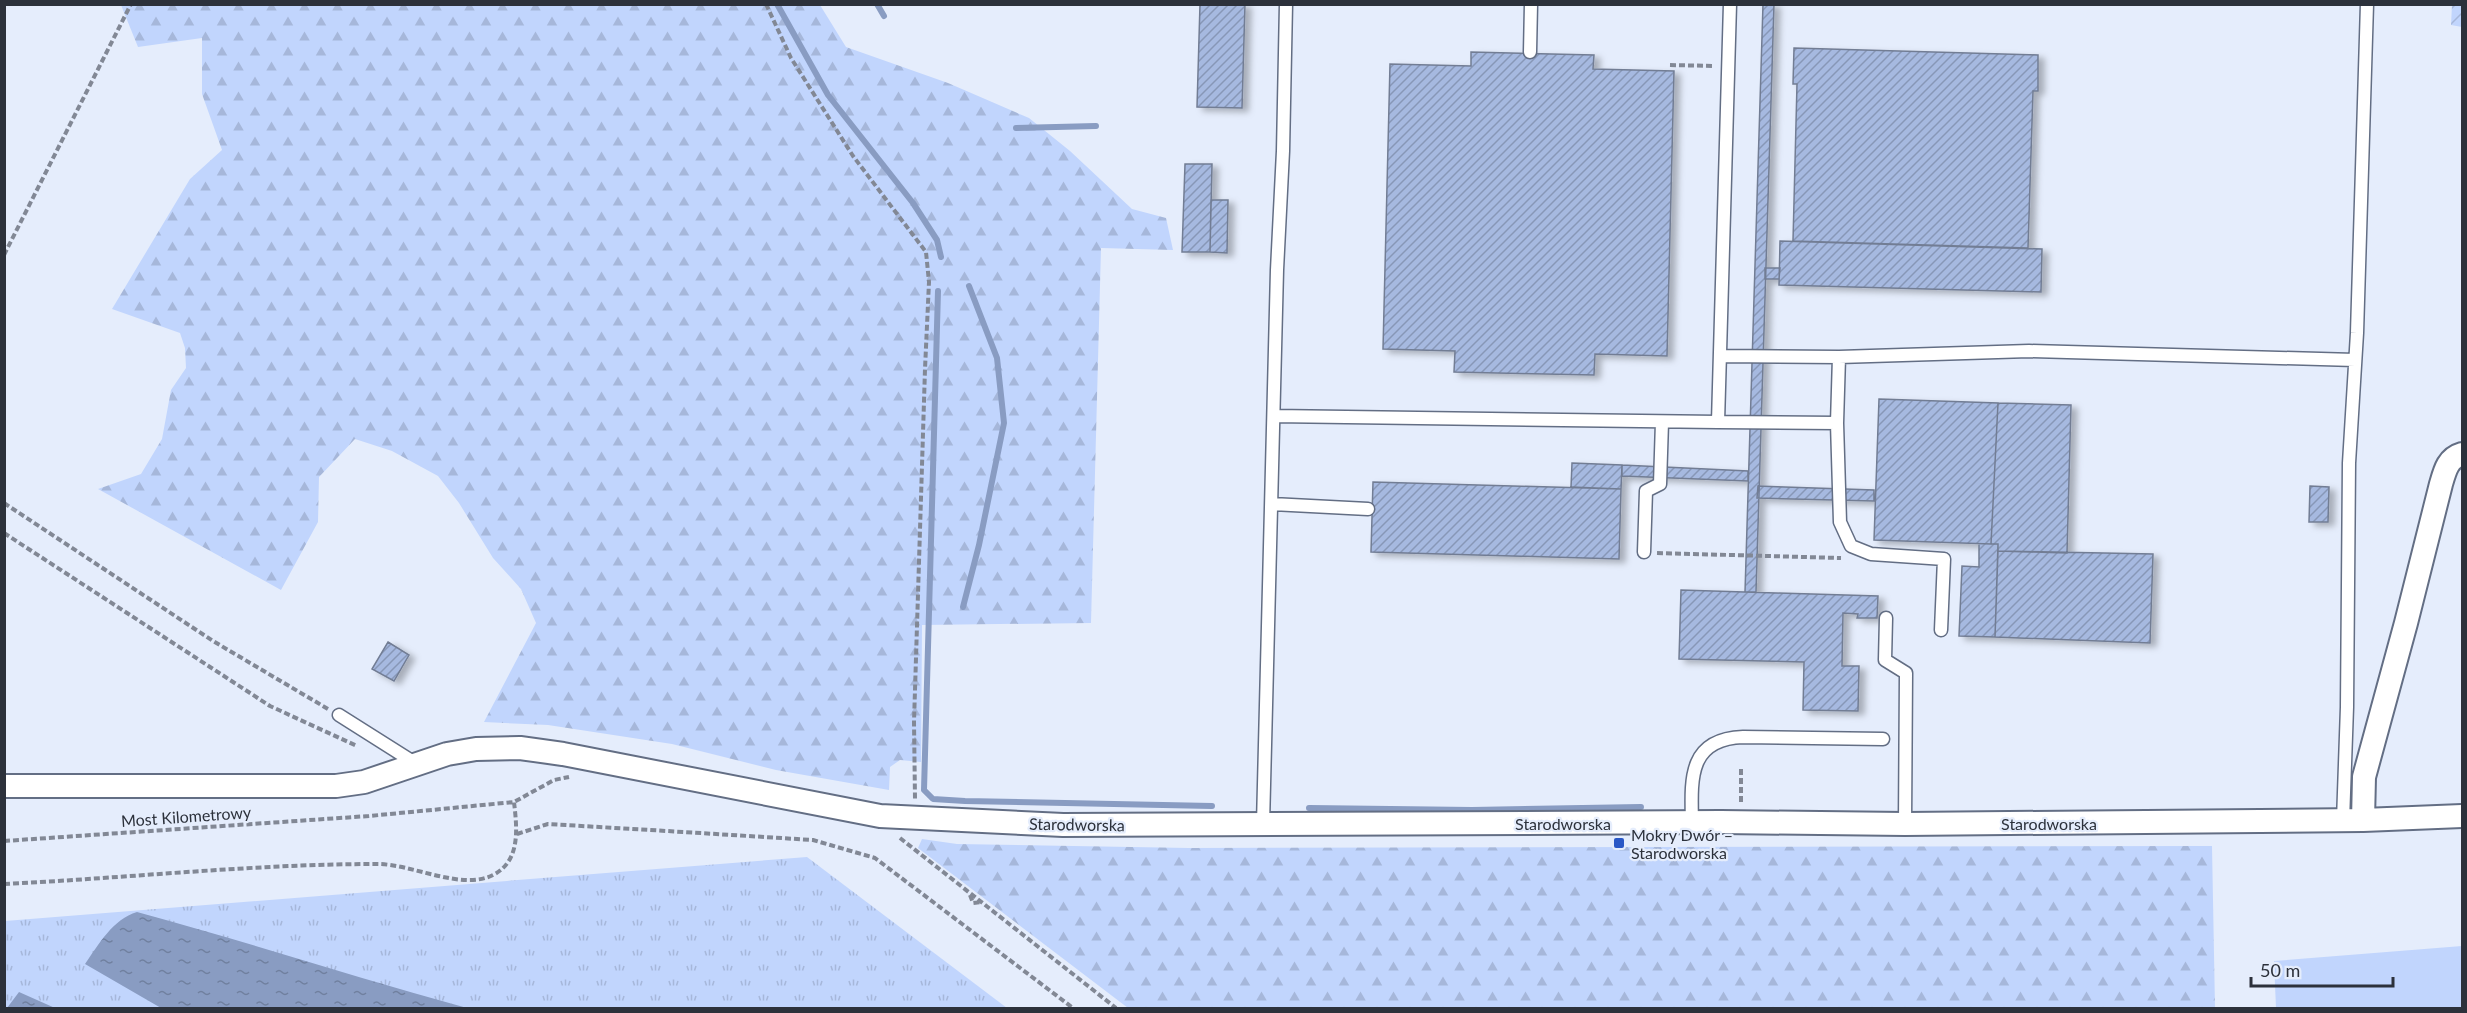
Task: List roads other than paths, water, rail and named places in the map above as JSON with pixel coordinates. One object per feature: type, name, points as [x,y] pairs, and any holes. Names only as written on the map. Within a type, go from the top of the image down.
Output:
[{"type":"street","points":[[2353,820],[2441,484],[2446,467],[2458,455]]},
{"type":"street","name":"Starodworska","points":[[4,786],[336,786],[364,782],[416,763],[476,749],[531,750],[693,778],[880,816],[1063,825],[1692,822],[1905,824],[2353,820],[2463,816]]},
{"type":"lane","points":[[1263,824],[1286,4]]},
{"type":"lane","points":[[1530,52],[1531,4]]},
{"type":"lane","points":[[1718,422],[1730,4]]},
{"type":"lane","points":[[2353,820],[2347,707],[2349,463],[2355,360],[2367,4]]},
{"type":"lane","points":[[1720,356],[1839,357],[2029,351],[2355,360]]},
{"type":"lane","points":[[1839,357],[1837,423],[1840,522],[1851,546],[1871,554],[1944,559],[1941,630]]},
{"type":"lane","points":[[1274,416],[1837,423]]},
{"type":"lane","points":[[1644,552],[1646,491],[1660,484],[1662,422]]},
{"type":"lane","points":[[1272,504],[1368,508]]},
{"type":"lane","points":[[1886,618],[1885,660],[1906,673],[1905,824]]},
{"type":"lane","points":[[339,716],[416,763]]},
{"type":"lane","points":[[1692,822],[1692,774],[1696,762],[1713,744],[1728,738],[1743,737],[1883,739]]},
{"type":"water","points":[[137,912],[467,1008],[161,1008],[85,964],[114,926],[128,915]]},
{"type":"water","points":[[19,992],[55,1008],[7,1008]]},
{"type":"waterway","points":[[777,4],[828,95],[913,203],[937,240],[941,257]]},
{"type":"waterway","points":[[877,4],[884,16]]},
{"type":"waterway","points":[[1016,128],[1096,126]]},
{"type":"waterway","points":[[963,607],[979,545],[1004,423],[997,358],[969,286]]},
{"type":"waterway","points":[[938,291],[924,790],[933,799],[965,801],[1212,806]]},
{"type":"waterway","points":[[1309,808],[1472,810],[1641,807]]},
{"type":"place","name":"Mokry Dwór – Starodworska","points":[[1619,843]]}]
